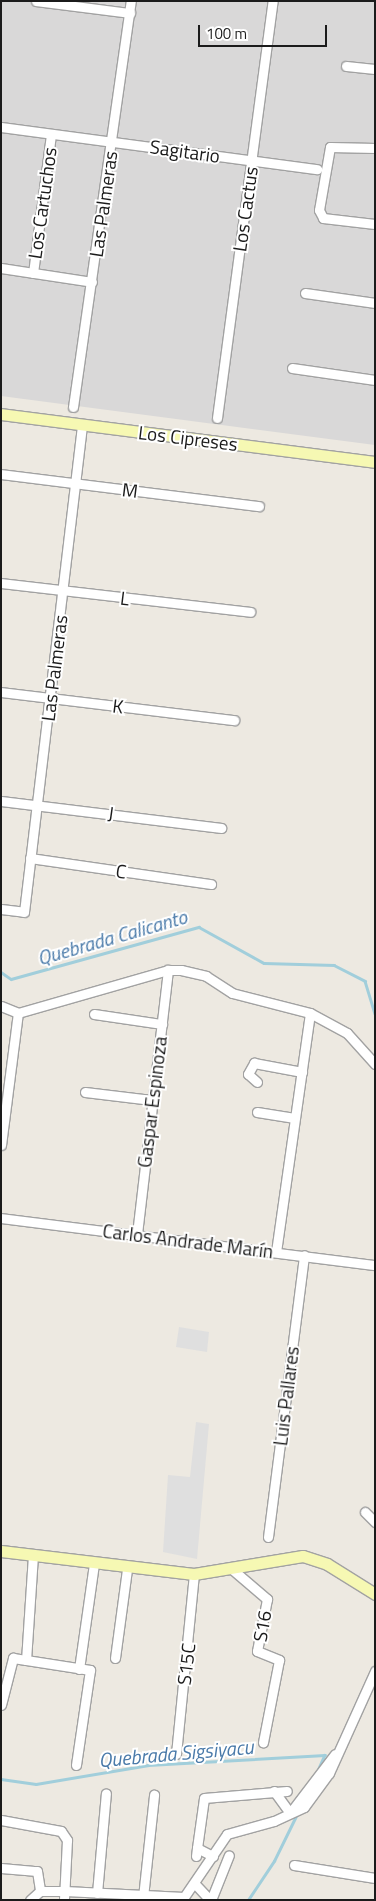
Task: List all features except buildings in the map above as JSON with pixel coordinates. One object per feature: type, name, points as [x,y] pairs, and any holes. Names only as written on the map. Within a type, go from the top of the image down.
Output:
[{"type":"street","points":[[36,1],[130,14]]},
{"type":"street","name":"Las Palmeras","points":[[73,407],[113,141],[131,1]]},
{"type":"street","name":"Los Cactus","points":[[217,418],[273,1]]},
{"type":"street","points":[[346,66],[375,70]]},
{"type":"street","name":"Sagitario","points":[[1,127],[317,169]]},
{"type":"street","name":"Los Cartuchos","points":[[33,273],[51,134]]},
{"type":"street","points":[[375,148],[330,147],[321,215],[375,224]]},
{"type":"street","points":[[1,268],[92,282]]},
{"type":"street","points":[[305,293],[375,303]]},
{"type":"street","points":[[292,368],[375,380]]},
{"type":"street","name":"Los Cipreses","points":[[1,414],[375,462]]},
{"type":"street","name":"Las Palmeras","points":[[1,909],[24,912],[36,803],[64,591],[82,424]]},
{"type":"street","name":"M","points":[[1,474],[259,506]]},
{"type":"street","name":"L","points":[[1,583],[250,612]]},
{"type":"street","name":"K","points":[[1,692],[234,720]]},
{"type":"street","name":"J","points":[[1,801],[36,803],[220,828]]},
{"type":"street","name":"C","points":[[30,858],[211,884]]},
{"type":"street","points":[[1,1006],[18,1013],[168,970],[206,976],[232,993],[310,1013],[347,1033],[375,1064]]},
{"type":"street","name":"Gaspar Espinoza","points":[[137,1234],[168,970]]},
{"type":"street","points":[[1,1145],[18,1013]]},
{"type":"street","points":[[276,1252],[284,1165],[295,1118],[310,1013]]},
{"type":"street","points":[[94,1014],[162,1024]]},
{"type":"street","points":[[257,1082],[248,1074],[254,1063],[302,1072]]},
{"type":"street","points":[[85,1092],[152,1100]]},
{"type":"street","points":[[257,1112],[295,1118]]},
{"type":"street","name":"Carlos Andrade Marín","points":[[1,1218],[375,1265]]},
{"type":"street","name":"Luis Pallares","points":[[268,1537],[304,1255]]},
{"type":"street","points":[[365,1512],[375,1522]]},
{"type":"street","points":[[1,1551],[127,1568],[194,1574],[234,1570],[287,1557],[312,1558],[375,1594]]},
{"type":"street","points":[[26,1660],[33,1555]]},
{"type":"street","points":[[79,1668],[94,1564]]},
{"type":"street","points":[[116,1658],[127,1568]]},
{"type":"street","name":"S16","points":[[234,1570],[267,1599],[257,1651],[279,1660],[263,1742]]},
{"type":"street","name":"S15C","points":[[176,1754],[194,1574]]},
{"type":"street","points":[[1,1705],[13,1658],[90,1670],[76,1765]]},
{"type":"street","points":[[40,1891],[64,1895],[97,1893],[108,1897],[144,1897],[176,1900],[196,1885],[227,1834],[290,1814],[304,1807],[321,1786],[375,1672]]},
{"type":"street","points":[[274,1791],[290,1814]]},
{"type":"street","points":[[213,1856],[197,1852],[204,1798],[286,1791]]},
{"type":"street","points":[[97,1893],[106,1792]]},
{"type":"street","points":[[144,1897],[154,1795]]},
{"type":"street","points":[[1,1820],[61,1831],[67,1840],[64,1895]]},
{"type":"street","points":[[196,1885],[211,1900],[229,1855]]},
{"type":"street","points":[[294,1865],[375,1878]]},
{"type":"street","points":[[1,1868],[37,1871],[41,1874],[40,1891],[30,1900]]},
{"type":"shaded area","points":[[1,1],[375,1],[375,445],[1,396]]},
{"type":"shaded area","points":[[179,1327],[209,1332],[207,1352],[176,1347]]},
{"type":"shaded area","points":[[196,1422],[209,1424],[197,1559],[163,1552],[168,1475],[190,1477]]},
{"type":"waterway","name":"Quebrada Calicanto","points":[[1,972],[11,979],[199,927],[264,963],[334,965],[365,981],[375,1014]]},
{"type":"waterway","name":"Quebrada Sigsiyacu","points":[[1,1779],[36,1784],[148,1765],[325,1755],[318,1771]]},
{"type":"waterway","name":"Quebrada Sigsiyacu","points":[[248,1900],[274,1861],[296,1816]]}]
